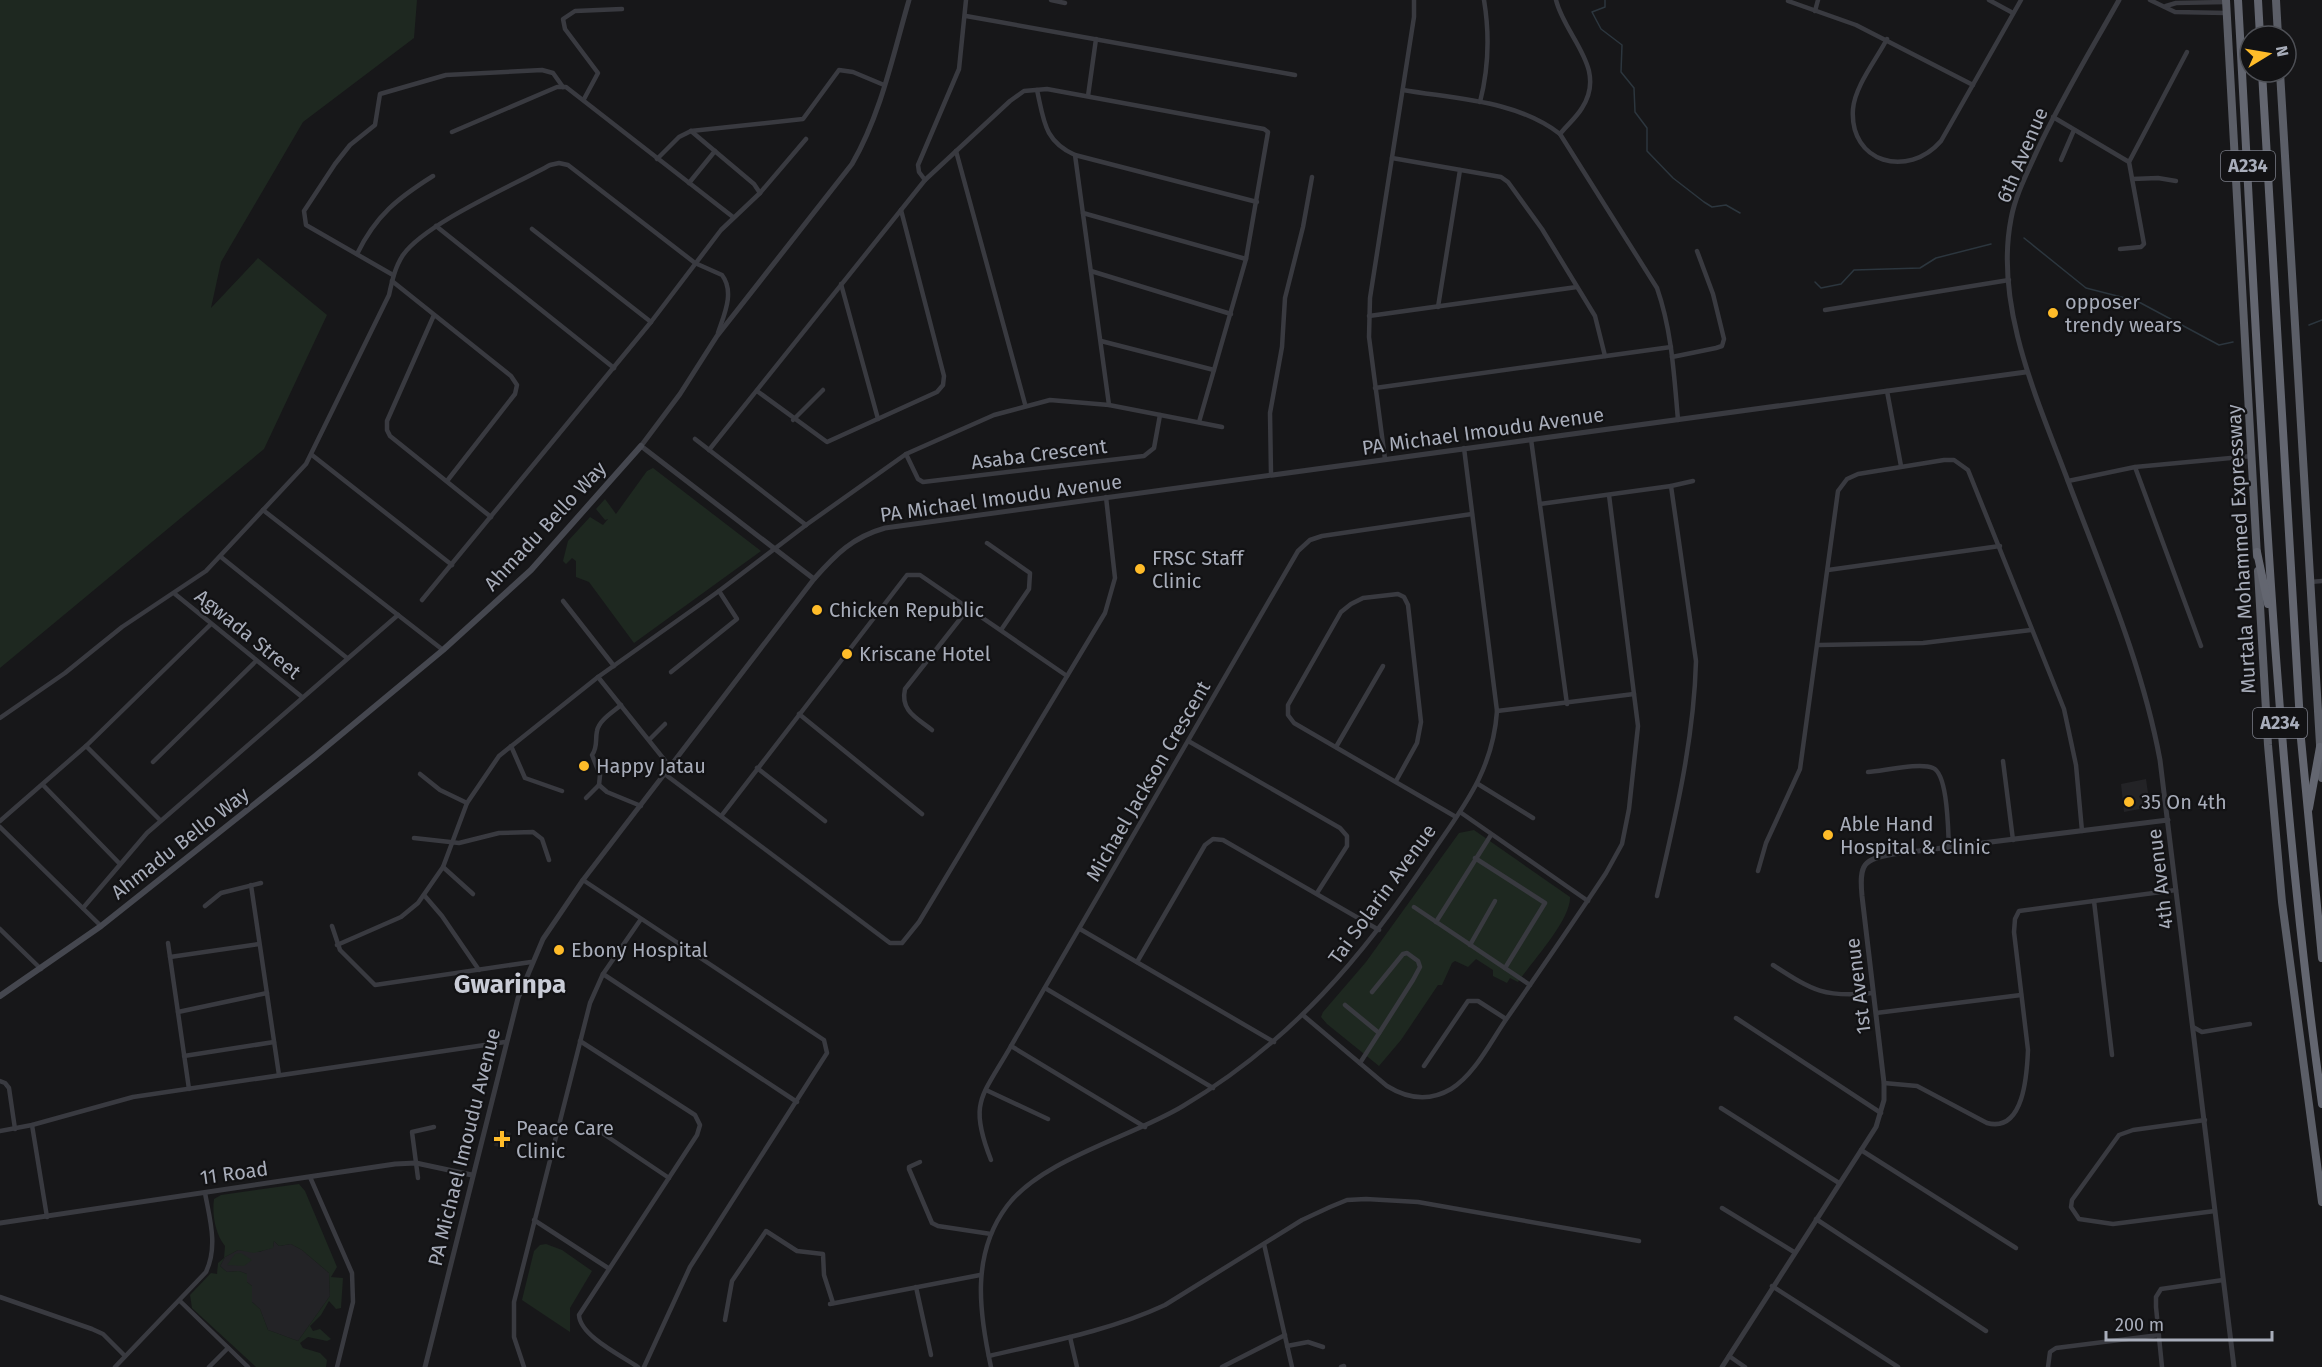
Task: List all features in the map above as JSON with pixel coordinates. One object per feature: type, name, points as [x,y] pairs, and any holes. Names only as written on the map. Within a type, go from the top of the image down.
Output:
[{"type":"highway","name":"Murtala Mohammed Expressway","points":[[2238,0],[2274,629],[2297,911],[2322,1104]]},
{"type":"highway","points":[[2258,0],[2259,24]]},
{"type":"highway","name":"Murtala Mohammed Expressway","points":[[2226,1],[2274,820],[2295,1009],[2322,1202]]},
{"type":"highway","points":[[2277,2],[2278,24]]},
{"type":"highway","name":"A234","points":[[2263,84],[2307,821],[2322,958]]},
{"type":"highway","points":[[2281,84],[2322,778]]},
{"type":"highway","points":[[2257,552],[2274,629]]},
{"type":"highway","points":[[2307,821],[2320,747]]},
{"type":"main road","name":"Ahmadu Bello Way","points":[[0,996],[41,970],[101,926],[308,763],[443,650],[549,551],[641,446]]},
{"type":"street","name":"Ahmadu Bello Way","points":[[641,446],[680,394],[717,336],[852,164],[865,141],[909,0]]},
{"type":"street","points":[[925,180],[919,172],[918,165],[959,69],[966,0]]},
{"type":"street","points":[[1051,0],[1065,3]]},
{"type":"street","points":[[1385,459],[1375,388],[1369,316],[1414,17],[1414,0]]},
{"type":"street","points":[[1480,102],[1489,49],[1484,0]]},
{"type":"street","points":[[1556,0],[1586,60],[1591,81],[1582,109],[1560,134]]},
{"type":"street","points":[[1815,10],[1818,0]]},
{"type":"street","points":[[1989,0],[2013,13]]},
{"type":"street","points":[[1887,39],[1854,106],[1853,121],[1864,147],[1874,156],[1886,161],[1909,163],[1933,151],[2021,0]]},
{"type":"street","name":"6th Avenue","points":[[2026,372],[2009,280],[2008,236],[2014,208],[2052,117],[2119,0]]},
{"type":"street","points":[[2150,0],[2175,12],[2226,13]]},
{"type":"street","points":[[1788,1],[1887,39],[1973,85]]},
{"type":"street","points":[[2166,6],[2176,3],[2226,1]]},
{"type":"street","points":[[584,99],[598,73],[565,29],[563,19],[575,11],[622,9]]},
{"type":"street","points":[[966,16],[1295,75]]},
{"type":"street","points":[[1088,96],[1096,39]]},
{"type":"street","points":[[2120,249],[2141,248],[2144,244],[2129,162],[2187,52]]},
{"type":"street","points":[[447,481],[516,394],[517,385],[511,376],[434,315],[393,278],[306,225],[304,212],[350,145],[375,125],[380,94],[446,75],[542,70],[553,73],[563,87]]},
{"type":"street","points":[[657,159],[679,137],[691,131],[803,119],[839,70],[853,72],[884,85]]},
{"type":"street","points":[[452,132],[563,87],[570,88],[733,218]]},
{"type":"street","points":[[1037,90],[1050,138],[1056,145],[1076,156],[1257,202]]},
{"type":"street","points":[[709,450],[925,180],[1010,101],[1024,91],[1037,90],[1055,90],[1264,129],[1269,132],[1246,259],[1199,422]]},
{"type":"street","points":[[1402,90],[1480,102],[1529,114],[1560,134],[1658,288],[1665,311],[1671,347],[1678,420]]},
{"type":"street","points":[[2052,117],[2129,162]]},
{"type":"street","points":[[2061,160],[2074,130]]},
{"type":"street","points":[[691,131],[754,184],[760,193]]},
{"type":"street","points":[[422,600],[614,368],[695,263],[806,139]]},
{"type":"street","points":[[689,183],[715,151]]},
{"type":"street","points":[[956,151],[1025,404]]},
{"type":"street","points":[[1076,156],[1109,405]]},
{"type":"street","points":[[1392,158],[1501,177],[1508,182],[1542,229],[1595,316],[1605,356]]},
{"type":"street","points":[[0,718],[65,673],[122,627],[192,583],[220,557],[312,455],[389,295],[393,278],[403,256],[436,226],[550,165],[564,163],[695,263],[710,268],[727,281],[727,307],[717,336]]},
{"type":"street","points":[[1438,307],[1460,170]]},
{"type":"street","points":[[357,254],[379,217],[407,192],[434,176]]},
{"type":"street","points":[[1271,474],[1270,413],[1282,347],[1285,298],[1304,227],[1312,177]]},
{"type":"street","points":[[2132,179],[2158,178],[2176,181]]},
{"type":"street","points":[[757,391],[827,442],[937,392],[943,385],[944,376],[901,210]]},
{"type":"street","points":[[1083,213],[1246,259]]},
{"type":"street","points":[[436,226],[614,368]]},
{"type":"street","points":[[532,229],[651,322]]},
{"type":"street","points":[[1672,357],[1722,346],[1724,339],[1713,294],[1697,251]]},
{"type":"street","points":[[1091,271],[1231,314]]},
{"type":"street","points":[[1825,310],[2009,280]]},
{"type":"street","points":[[841,284],[878,419]]},
{"type":"street","points":[[1369,316],[1577,287]]},
{"type":"street","points":[[434,315],[387,421],[387,430],[390,436],[491,517]]},
{"type":"street","points":[[1101,341],[1214,370]]},
{"type":"street","points":[[1375,388],[1671,347]]},
{"type":"street","name":"PA Michael Imoudu Avenue","points":[[425,1367],[505,1042],[531,962],[543,939],[583,880],[666,775],[814,579],[836,553],[866,534],[885,528],[1106,497],[2026,372]]},
{"type":"street","name":"4th Avenue","points":[[2026,372],[2147,693],[2160,760],[2168,820],[2234,1367]]},
{"type":"street","points":[[794,420],[823,390]]},
{"type":"street","points":[[1887,391],[1901,466]]},
{"type":"street","points":[[337,945],[401,917],[424,895],[443,867],[467,802],[484,775],[511,746],[598,677],[720,591],[806,525],[906,454],[955,430],[1025,404],[1050,400],[1109,405],[1222,427]]},
{"type":"street","name":"Asaba Crescent","points":[[906,454],[918,479],[923,482],[1144,456],[1154,448],[1160,415]]},
{"type":"street","points":[[695,439],[806,525]]},
{"type":"street","points":[[1531,439],[1567,704]]},
{"type":"street","points":[[641,446],[814,579]]},
{"type":"street","name":"Tai Solarin Avenue","points":[[991,1367],[983,1327],[980,1275],[991,1234],[1006,1207],[1035,1179],[1145,1127],[1213,1088],[1304,1016],[1379,930],[1478,784],[1495,738],[1497,711],[1464,448]]},
{"type":"street","points":[[312,455],[452,565]]},
{"type":"street","points":[[2068,481],[2135,467],[2252,456]]},
{"type":"street","points":[[1758,871],[1766,843],[1800,769],[1819,645],[1838,491],[1842,483],[1858,474],[1944,460],[1962,464],[1968,470],[2000,546],[2068,725],[2076,765],[2082,831]]},
{"type":"street","points":[[2135,467],[2201,646]]},
{"type":"street","points":[[1540,504],[1693,481]]},
{"type":"street","points":[[1657,896],[1679,802],[1696,684],[1696,661],[1671,486]]},
{"type":"street","points":[[1304,1016],[1401,1095],[1425,1098],[1439,1095],[1453,1088],[1467,1075],[1530,985],[1588,901],[1622,844],[1637,751],[1638,726],[1609,495]]},
{"type":"street","points":[[666,775],[890,943],[902,943],[919,922],[1105,613],[1112,597],[1115,578],[1106,497]]},
{"type":"street","points":[[263,510],[443,650]]},
{"type":"street","name":"Michael Jackson Crescent","points":[[992,1160],[981,1134],[978,1115],[986,1090],[1190,742],[1298,551],[1310,540],[1322,536],[1472,514]]},
{"type":"street","points":[[987,543],[1030,573],[1029,589],[1001,630]]},
{"type":"street","points":[[1828,570],[2000,546]]},
{"type":"street","points":[[220,557],[347,658]]},
{"type":"street","points":[[722,815],[908,575],[920,575],[1067,676]]},
{"type":"street","points":[[2310,582],[2322,581]]},
{"type":"street","points":[[671,672],[736,619],[720,591]]},
{"type":"street","name":"Agwada Street","points":[[174,594],[302,697]]},
{"type":"street","points":[[1396,782],[1417,743],[1421,722],[1408,605],[1404,597],[1398,594],[1363,598],[1341,612],[1288,705],[1288,715],[1294,723],[1456,818]]},
{"type":"street","points":[[563,602],[614,666]]},
{"type":"street","points":[[932,730],[906,709],[903,699],[905,689],[968,609]]},
{"type":"street","points":[[83,908],[119,863],[160,820],[398,615]]},
{"type":"street","points":[[0,821],[86,746],[211,624]]},
{"type":"street","points":[[1819,645],[1923,644],[2031,630]]},
{"type":"street","points":[[153,762],[256,661]]},
{"type":"street","points":[[1336,747],[1383,666]]},
{"type":"street","points":[[598,677],[671,768]]},
{"type":"street","points":[[1497,711],[1634,694]]},
{"type":"street","points":[[586,798],[599,784],[600,775],[592,755],[596,749],[596,732],[600,724],[621,705]]},
{"type":"street","points":[[799,714],[922,814]]},
{"type":"street","points":[[649,740],[665,724]]},
{"type":"street","points":[[1190,742],[1340,828],[1347,836],[1347,846],[1317,893]]},
{"type":"street","points":[[86,746],[160,820]]},
{"type":"street","points":[[511,746],[525,778],[562,791]]},
{"type":"street","points":[[2003,761],[2013,840]]},
{"type":"street","points":[[1868,772],[1919,767],[1931,767],[1938,771],[1944,790],[1949,847]]},
{"type":"street","points":[[757,768],[825,821]]},
{"type":"street","points":[[420,774],[440,790],[467,802]]},
{"type":"street","points":[[599,784],[607,792],[641,806]]},
{"type":"street","points":[[1478,784],[1533,818]]},
{"type":"street","points":[[43,785],[119,863]]},
{"type":"street","points":[[1460,812],[1588,901]]},
{"type":"street","name":"1st Avenue","points":[[1722,1367],[1772,1286],[1876,1128],[1881,1113],[1884,1083],[1860,878],[1863,867],[1869,860],[1879,856],[2168,820]]},
{"type":"street","points":[[0,827],[101,926]]},
{"type":"street","points":[[414,838],[451,843],[499,833],[533,832],[543,839],[549,860]]},
{"type":"street","points":[[1436,922],[1491,835]]},
{"type":"street","points":[[1137,962],[1205,845],[1213,839],[1223,840],[1379,930]]},
{"type":"street","points":[[1475,858],[1545,903],[1505,968]]},
{"type":"street","points":[[443,867],[473,894]]},
{"type":"street","points":[[583,880],[824,1040],[827,1053],[690,1268],[644,1367]]},
{"type":"street","points":[[206,906],[221,893],[261,884]]},
{"type":"street","points":[[251,885],[279,1075]]},
{"type":"street","points":[[1884,1083],[1917,1086],[1988,1123],[1996,1125],[2007,1122],[2018,1107],[2027,1068],[2014,932],[2014,920],[2019,911],[2176,890]]},
{"type":"street","points":[[424,895],[442,916],[478,970]]},
{"type":"street","points":[[1470,945],[1496,901]]},
{"type":"street","points":[[2094,901],[2112,1055]]},
{"type":"street","points":[[1414,907],[1530,985]]},
{"type":"street","points":[[524,1367],[519,1355],[512,1319],[534,1220],[580,1041],[590,1003],[603,974],[641,919]]},
{"type":"street","points":[[332,927],[337,945],[375,985],[531,962]]},
{"type":"street","points":[[0,929],[41,970]]},
{"type":"street","points":[[1080,930],[1274,1042]]},
{"type":"street","points":[[168,943],[189,1089]]},
{"type":"street","points":[[170,957],[260,944]]},
{"type":"street","points":[[1360,1063],[1420,968],[1418,961],[1407,953],[1403,954],[1372,992]]},
{"type":"street","points":[[1773,965],[1823,993],[1839,996],[1873,993]]},
{"type":"street","points":[[603,974],[797,1102]]},
{"type":"street","points":[[1045,988],[1213,1088]]},
{"type":"street","points":[[178,1012],[267,993]]},
{"type":"street","points":[[1876,1013],[2021,995]]},
{"type":"street","points":[[1424,1066],[1468,1001],[1478,1001],[1506,1019]]},
{"type":"street","points":[[1345,1005],[1379,1033]]},
{"type":"street","points":[[1736,1018],[1881,1113]]},
{"type":"street","points":[[2193,1027],[2202,1032],[2250,1024]]},
{"type":"street","points":[[580,1041],[695,1115],[700,1125],[697,1135],[579,1315],[579,1323],[586,1332],[638,1367]]},
{"type":"street","points":[[184,1056],[274,1042]]},
{"type":"street","points":[[0,1131],[32,1125],[133,1098],[505,1042]]},
{"type":"street","points":[[1011,1046],[1145,1127]]},
{"type":"street","points":[[0,1081],[9,1088],[15,1129]]},
{"type":"street","points":[[986,1090],[1048,1119]]},
{"type":"street","points":[[1721,1107],[1839,1183]]},
{"type":"street","points":[[2205,1120],[2133,1130],[2119,1135],[2072,1200],[2071,1208],[2079,1219],[2098,1224],[2215,1211]]},
{"type":"street","points":[[32,1125],[47,1217]]},
{"type":"street","points":[[418,1178],[412,1132],[434,1127]]},
{"type":"street","points":[[602,1133],[669,1178]]},
{"type":"street","points":[[1861,1150],[2016,1248]]},
{"type":"street","points":[[920,1162],[909,1169],[932,1223],[938,1226],[991,1234]]},
{"type":"street","name":"11 Road","points":[[0,1223],[416,1163],[472,1175]]},
{"type":"street","points":[[310,1177],[352,1273],[353,1302],[337,1367]]},
{"type":"street","points":[[115,1367],[206,1272],[212,1258],[214,1243],[205,1193]]},
{"type":"street","points":[[988,1356],[1119,1324],[1165,1305],[1264,1244],[1347,1200],[1418,1202],[1639,1241]]},
{"type":"street","points":[[1722,1208],[1794,1252]]},
{"type":"street","points":[[1816,1219],[1986,1331]]},
{"type":"street","points":[[534,1220],[608,1268]]},
{"type":"street","points":[[725,1320],[732,1281],[766,1231],[798,1251],[823,1254],[824,1275],[831,1304],[980,1275]]},
{"type":"street","points":[[1264,1244],[1292,1367]]},
{"type":"street","points":[[2162,1367],[2156,1307],[2161,1289],[2223,1280]]},
{"type":"street","points":[[1772,1286],[1898,1367]]},
{"type":"street","points":[[916,1287],[931,1355]]},
{"type":"street","points":[[0,1297],[92,1329],[102,1334],[125,1356]]},
{"type":"street","points":[[180,1301],[248,1367]]},
{"type":"street","points":[[1222,1367],[1285,1335]]},
{"type":"street","points":[[2048,1367],[2050,1352],[2056,1348],[2159,1335]]},
{"type":"street","points":[[1070,1337],[1077,1367]]},
{"type":"street","points":[[1287,1346],[1308,1342],[1323,1347]]},
{"type":"street","points":[[209,1367],[228,1348]]},
{"type":"street","points":[[1729,1356],[1745,1367]]},
{"type":"shaded area","points":[[0,0],[417,0],[414,38],[303,122],[221,262],[211,308],[258,258],[327,315],[264,449],[0,668]]},
{"type":"shaded area","points":[[653,468],[761,551],[634,643],[589,582],[576,577],[576,561],[572,558],[566,564],[563,561],[568,541],[590,517],[603,525],[608,519],[605,520],[596,509],[605,499],[616,514],[647,471]]},
{"type":"shaded area","name":"35 On 4th","points":[[2146,779],[2150,807],[2124,812],[2121,784]]},
{"type":"shaded area","points":[[1474,830],[1570,897],[1569,906],[1549,941],[1518,982],[1510,978],[1507,983],[1493,976],[1493,970],[1476,959],[1468,967],[1455,961],[1452,963],[1442,985],[1438,985],[1401,1040],[1379,1066],[1327,1024],[1321,1017],[1323,1012],[1366,962],[1459,833]]},
{"type":"shaded area","name":"Peace Care Clinic","points":[[498,1129],[511,1133],[507,1148],[494,1146]]},
{"type":"shaded area","points":[[299,1184],[305,1191],[337,1267],[331,1277],[343,1278],[341,1308],[336,1309],[329,1301],[321,1315],[310,1326],[313,1331],[320,1329],[331,1339],[327,1341],[308,1337],[300,1343],[303,1348],[320,1353],[327,1360],[326,1367],[256,1367],[192,1308],[190,1295],[211,1273],[217,1274],[218,1263],[224,1258],[225,1246],[217,1230],[213,1211],[214,1199],[221,1195]],"holes":[[[274,1241],[279,1246],[291,1244],[302,1250],[329,1273],[330,1296],[298,1341],[268,1330],[260,1309],[252,1302],[252,1286],[247,1282],[247,1274],[239,1271],[227,1272],[220,1266],[225,1257],[238,1250],[254,1253],[273,1248]]]},
{"type":"shaded area","points":[[274,1241],[279,1246],[291,1244],[302,1250],[329,1273],[330,1296],[298,1341],[268,1330],[260,1309],[252,1302],[252,1286],[247,1282],[247,1274],[239,1271],[227,1272],[220,1266],[225,1257],[238,1250],[259,1252],[273,1247]]},
{"type":"shaded area","points":[[546,1244],[562,1250],[592,1271],[570,1308],[570,1332],[522,1300],[534,1251],[540,1245]]},
{"type":"shaded area","points":[[241,1253],[252,1260],[244,1266],[227,1265],[235,1254]]},
{"type":"waterway","points":[[1605,0],[1605,7],[1592,12],[1601,29],[1622,45],[1621,72],[1634,88],[1635,112],[1647,128],[1647,151],[1673,178],[1704,202],[1712,207],[1726,205],[1740,213]]},
{"type":"waterway","points":[[2024,238],[2086,288],[2137,301],[2219,345],[2233,342]]},
{"type":"waterway","points":[[1815,282],[1821,288],[1841,284],[1854,270],[1920,268],[1936,258],[1991,244]]},
{"type":"waterway","points":[[2309,325],[2322,320]]},
{"type":"place","name":"opposer trendy wears","points":[[2053,313]]},
{"type":"place","name":"FRSC Staff Clinic","points":[[1140,569]]},
{"type":"place","name":"Chicken Republic","points":[[817,610]]},
{"type":"place","name":"Kriscane Hotel","points":[[847,654]]},
{"type":"place","name":"Happy Jatau","points":[[584,766]]},
{"type":"place","name":"35 On 4th","points":[[2129,802]]},
{"type":"place","name":"Able Hand Hospital & Clinic","points":[[1828,835]]},
{"type":"place","name":"Ebony Hospital","points":[[559,950]]},
{"type":"place","name":"Peace Care Clinic","points":[[502,1139]]},
{"type":"district","name":"Gwarinpa","points":[[510,984]]}]
